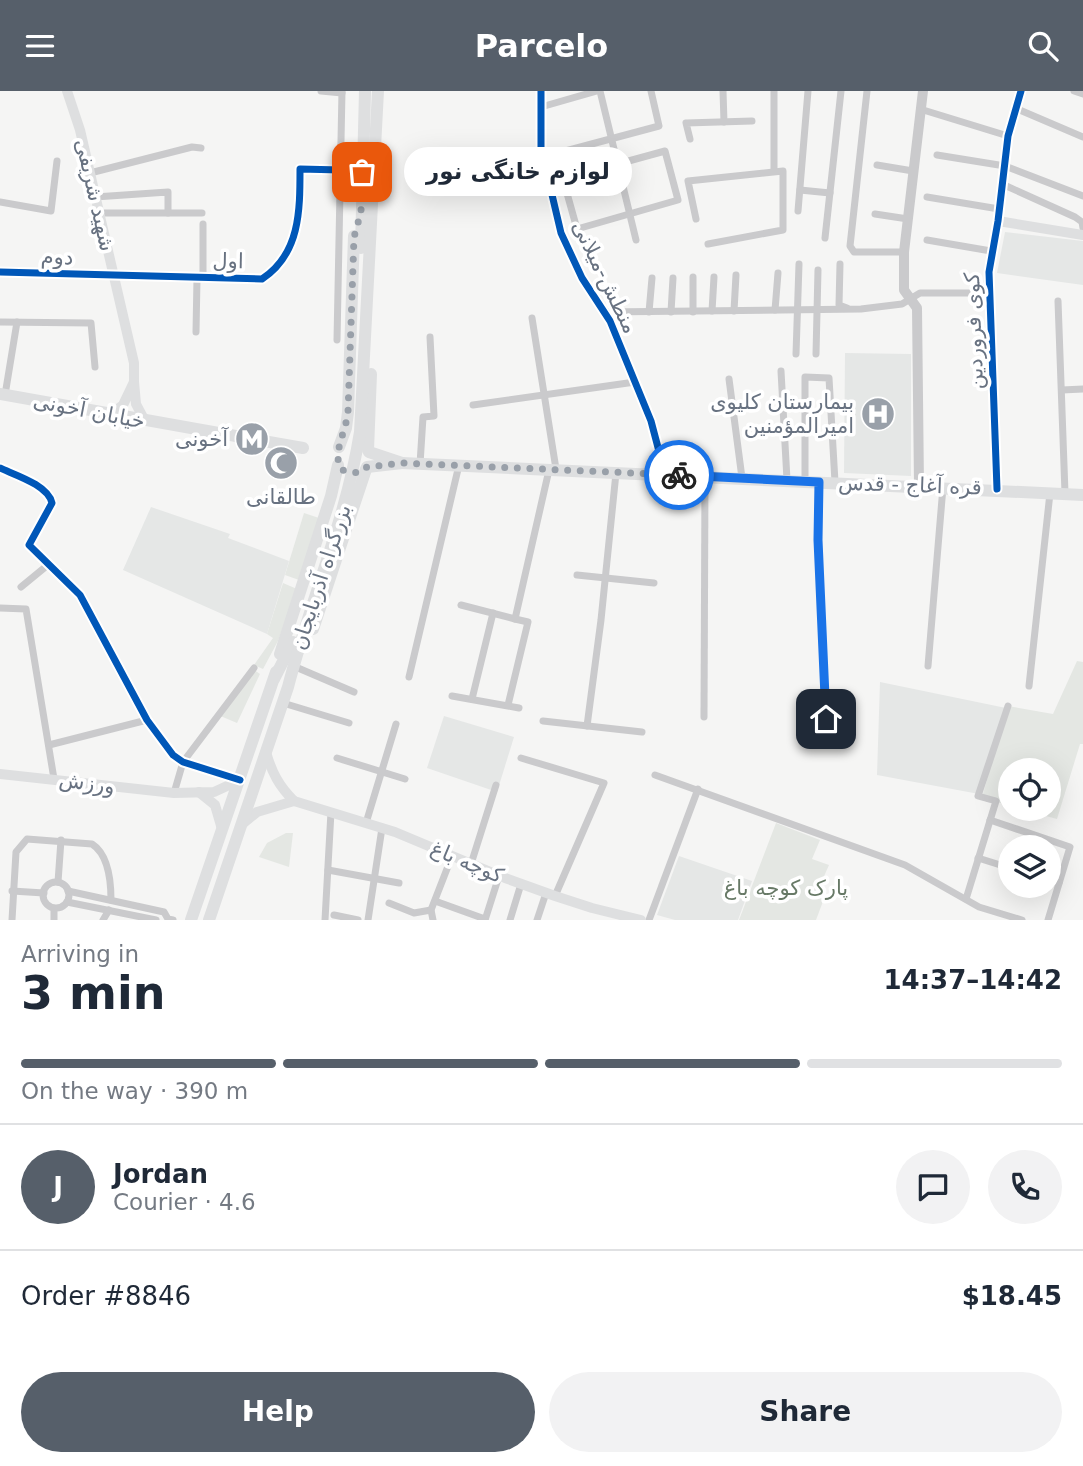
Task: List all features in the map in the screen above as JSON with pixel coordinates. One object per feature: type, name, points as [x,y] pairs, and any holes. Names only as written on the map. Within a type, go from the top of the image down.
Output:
[{"type":"main road","name":"شهید شریفی","points":[[67,91],[90,173],[134,363],[136,404],[145,421]]},
{"type":"main road","name":"بزرگراه آذربایجان","points":[[365,91],[366,214],[359,408],[368,451]]},
{"type":"main road","name":"بزرگراه آذربایجان","points":[[288,687],[305,654],[343,501],[359,408],[376,257],[366,214],[378,91]]},
{"type":"main road","points":[[998,221],[1083,235]]},
{"type":"main road","points":[[110,415],[123,405],[134,382]]},
{"type":"main road","name":"خیابان آخونی","points":[[3,394],[303,448]]},
{"type":"main road","name":"بزرگراه آذربایجان","points":[[340,447],[346,428],[359,408]]},
{"type":"main road","points":[[347,443],[363,446],[368,451],[402,463],[367,468],[358,473],[342,470],[336,455],[340,447],[347,443]]},
{"type":"main road","points":[[367,468],[370,461],[368,451]]},
{"type":"main road","name":"قره آغاج - قدس","points":[[402,463],[919,485],[1083,495]]},
{"type":"main road","name":"بزرگراه آذربایجان","points":[[209,920],[283,703],[343,501],[338,465]]},
{"type":"main road","name":"بزرگراه آذربایجان","points":[[191,920],[274,679],[282,646],[343,501],[367,468]]},
{"type":"main road","points":[[266,752],[272,773],[281,789],[294,801]]},
{"type":"main road","name":"ورزش","points":[[0,774],[174,793],[214,792],[240,780]]},
{"type":"main road","points":[[199,793],[215,805],[222,831]]},
{"type":"main road","points":[[241,825],[257,812],[294,801]]},
{"type":"main road","name":"کوچه باغ","points":[[294,801],[382,828],[550,894],[593,914],[641,920]]},
{"type":"street","points":[[321,91],[342,92],[337,340]]},
{"type":"street","name":"منطش-میلانی","points":[[541,91],[542,157],[561,233],[572,259],[604,312],[635,381],[651,421],[665,474]]},
{"type":"street","points":[[541,107],[610,91]]},
{"type":"street","points":[[542,157],[659,126],[650,91]]},
{"type":"street","points":[[723,91],[724,122]]},
{"type":"street","points":[[774,91],[774,171]]},
{"type":"street","points":[[798,211],[808,91]]},
{"type":"street","points":[[825,238],[841,91]]},
{"type":"street","points":[[867,91],[850,246],[854,252],[904,252]]},
{"type":"street","points":[[919,485],[917,308],[904,290],[904,252],[923,91]]},
{"type":"street","name":"کوی فروردین","points":[[997,489],[989,272],[1008,136],[1021,91]]},
{"type":"street","points":[[1074,91],[1083,94]]},
{"type":"street","points":[[599,92],[636,240]]},
{"type":"street","points":[[1015,108],[1083,137]]},
{"type":"street","points":[[920,109],[1008,136]]},
{"type":"street","points":[[690,139],[686,123],[752,121]]},
{"type":"street","points":[[90,173],[192,147],[201,148]]},
{"type":"street","points":[[665,151],[678,200],[577,229],[563,179],[617,163],[665,151]]},
{"type":"street","points":[[937,155],[1004,166],[1083,196]]},
{"type":"street","points":[[0,202],[51,211],[57,162]]},
{"type":"street","points":[[877,165],[913,171]]},
{"type":"street","name":"اول","points":[[114,277],[262,279],[277,269],[291,247],[299,210],[300,169],[341,170]]},
{"type":"street","points":[[696,219],[688,181],[783,171],[783,230],[708,244]]},
{"type":"street","points":[[1002,184],[1075,217],[1082,222],[1083,228]]},
{"type":"street","points":[[800,190],[830,193]]},
{"type":"street","points":[[95,197],[168,192],[168,213]]},
{"type":"street","points":[[927,197],[999,209]]},
{"type":"street","points":[[554,208],[570,205]]},
{"type":"street","points":[[99,213],[202,213]]},
{"type":"street","points":[[875,214],[908,219]]},
{"type":"street","points":[[196,332],[203,224]]},
{"type":"street","points":[[927,240],[991,251]]},
{"type":"street","points":[[796,354],[799,264]]},
{"type":"street","points":[[839,264],[839,305],[849,309]]},
{"type":"street","points":[[816,354],[818,270]]},
{"type":"street","name":"دوم","points":[[0,272],[114,277]]},
{"type":"street","points":[[775,310],[778,273]]},
{"type":"street","points":[[734,311],[736,275]]},
{"type":"street","points":[[693,277],[693,311]]},
{"type":"street","points":[[712,311],[714,277]]},
{"type":"street","points":[[649,312],[652,278]]},
{"type":"street","points":[[671,312],[673,278]]},
{"type":"street","points":[[604,312],[849,309],[902,304],[920,293],[991,293]]},
{"type":"street","points":[[1058,301],[1065,493]]},
{"type":"street","points":[[515,619],[552,469],[532,318]]},
{"type":"street","points":[[0,322],[91,323],[95,367]]},
{"type":"street","points":[[3,394],[17,322]]},
{"type":"street","points":[[420,464],[423,417],[434,416],[430,337]]},
{"type":"street","points":[[781,371],[787,480]]},
{"type":"street","points":[[826,719],[818,540],[805,377],[829,377],[835,482]]},
{"type":"street","points":[[729,379],[742,478]]},
{"type":"street","points":[[473,405],[635,381]]},
{"type":"street","points":[[1062,390],[1083,389]]},
{"type":"street","points":[[409,677],[459,465]]},
{"type":"street","points":[[0,468],[44,490],[51,497],[52,503],[29,545],[79,595],[147,720],[173,755],[183,762],[240,780]]},
{"type":"street","points":[[587,726],[616,472]]},
{"type":"street","points":[[704,717],[705,476]]},
{"type":"street","points":[[928,666],[943,487]]},
{"type":"street","points":[[1029,686],[1050,492]]},
{"type":"street","points":[[21,587],[49,564]]},
{"type":"street","points":[[577,575],[654,583]]},
{"type":"street","points":[[461,605],[528,622],[508,705]]},
{"type":"street","points":[[0,608],[26,609],[54,779]]},
{"type":"street","points":[[472,699],[493,613]]},
{"type":"street","points":[[174,793],[183,762],[254,668]]},
{"type":"street","points":[[298,668],[354,692]]},
{"type":"street","points":[[452,696],[519,708]]},
{"type":"street","points":[[283,703],[349,723]]},
{"type":"street","points":[[966,899],[996,801],[978,796],[1008,706]]},
{"type":"street","points":[[49,745],[147,720]]},
{"type":"street","points":[[543,721],[642,732]]},
{"type":"street","points":[[366,823],[396,724]]},
{"type":"street","points":[[337,758],[405,779]]},
{"type":"street","points":[[521,758],[604,783],[537,920]]},
{"type":"street","points":[[655,775],[905,865],[979,907],[1022,920]]},
{"type":"street","points":[[471,864],[496,785]]},
{"type":"street","points":[[649,920],[698,789]]},
{"type":"street","points":[[325,920],[331,812]]},
{"type":"street","points":[[990,820],[1033,835]]},
{"type":"street","points":[[368,920],[382,828]]},
{"type":"street","points":[[12,920],[16,852],[27,839],[92,844],[99,849],[111,879],[111,900]]},
{"type":"street","points":[[58,882],[61,840]]},
{"type":"street","points":[[1061,845],[1070,848],[1061,877]]},
{"type":"street","points":[[433,920],[431,910],[452,856]]},
{"type":"street","points":[[978,858],[998,864]]},
{"type":"street","points":[[328,870],[399,883]]},
{"type":"street","points":[[435,901],[485,919],[499,876]]},
{"type":"street","points":[[58,882],[68,891],[67,902],[62,908],[54,909],[45,904],[44,893],[49,884],[58,882]]},
{"type":"street","points":[[510,920],[521,884]]},
{"type":"street","points":[[12,891],[44,893]]},
{"type":"street","points":[[68,891],[164,912],[169,920]]},
{"type":"street","points":[[1048,920],[1055,898]]},
{"type":"street","points":[[67,902],[156,920]]},
{"type":"street","points":[[389,903],[413,916],[431,910]]},
{"type":"street","points":[[54,909],[54,920]]},
{"type":"street","points":[[103,920],[109,910]]},
{"type":"street","points":[[334,915],[358,920]]},
{"type":"shaded area","points":[[1005,232],[1083,241],[1083,285],[997,273]]},
{"type":"shaded area","name":"بیمارستان کلیوی امیرالمؤمنین","points":[[845,353],[911,354],[911,476],[844,473]]},
{"type":"shaded area","points":[[151,507],[230,534],[228,538],[289,561],[267,634],[123,570]]},
{"type":"shaded area","points":[[880,682],[1006,708],[979,794],[877,775]]},
{"type":"shaded area","points":[[444,716],[514,737],[497,792],[427,768]]},
{"type":"shaded area","points":[[679,856],[752,881],[738,920],[675,920],[657,915]]},
{"type":"green space","points":[[304,513],[319,518],[299,580],[285,575]]},
{"type":"green space","points":[[283,583],[297,589],[278,641],[263,669],[254,665],[273,638],[267,634]]},
{"type":"green space","points":[[1077,661],[1083,662],[1083,744],[1080,744],[1061,806],[1061,758],[998,758],[998,802],[982,797],[1008,706],[1053,714]]},
{"type":"green space","points":[[253,669],[260,674],[237,723],[218,715]]},
{"type":"green space","name":"پارک کوچه باغ","points":[[776,823],[820,840],[812,859],[829,865],[817,892],[825,896],[816,920],[739,920]]},
{"type":"green space","points":[[286,833],[293,833],[289,867],[259,857],[267,843]]},
{"type":"cycle path","points":[[541,91],[541,148],[561,233],[582,278],[610,321],[651,421],[665,474]]},
{"type":"cycle path","points":[[997,489],[989,272],[1008,136],[1021,91]]},
{"type":"cycle path","points":[[0,272],[262,279],[275,269],[291,244],[298,216],[300,169],[341,170]]},
{"type":"cycle path","points":[[0,468],[30,481],[49,497],[52,503],[29,545],[80,595],[147,720],[173,755],[183,762],[240,780]]},
{"type":"way so far","points":[[362,172],[361,212],[354,237],[348,412],[346,428],[336,455],[342,470],[358,473],[367,467],[402,463],[679,475]]},
{"type":"place","name":"لوازم خانگی نور","points":[[362,172]]},
{"type":"place","name":"بیمارستان کلیوی امیرالمؤمنین","points":[[878,414]]},
{"type":"place","name":"آخونی","points":[[252,439]]},
{"type":"place","name":"طالقانی","points":[[281,463]]},
{"type":"route","points":[[679,475],[819,482],[818,540],[826,719]]}]
